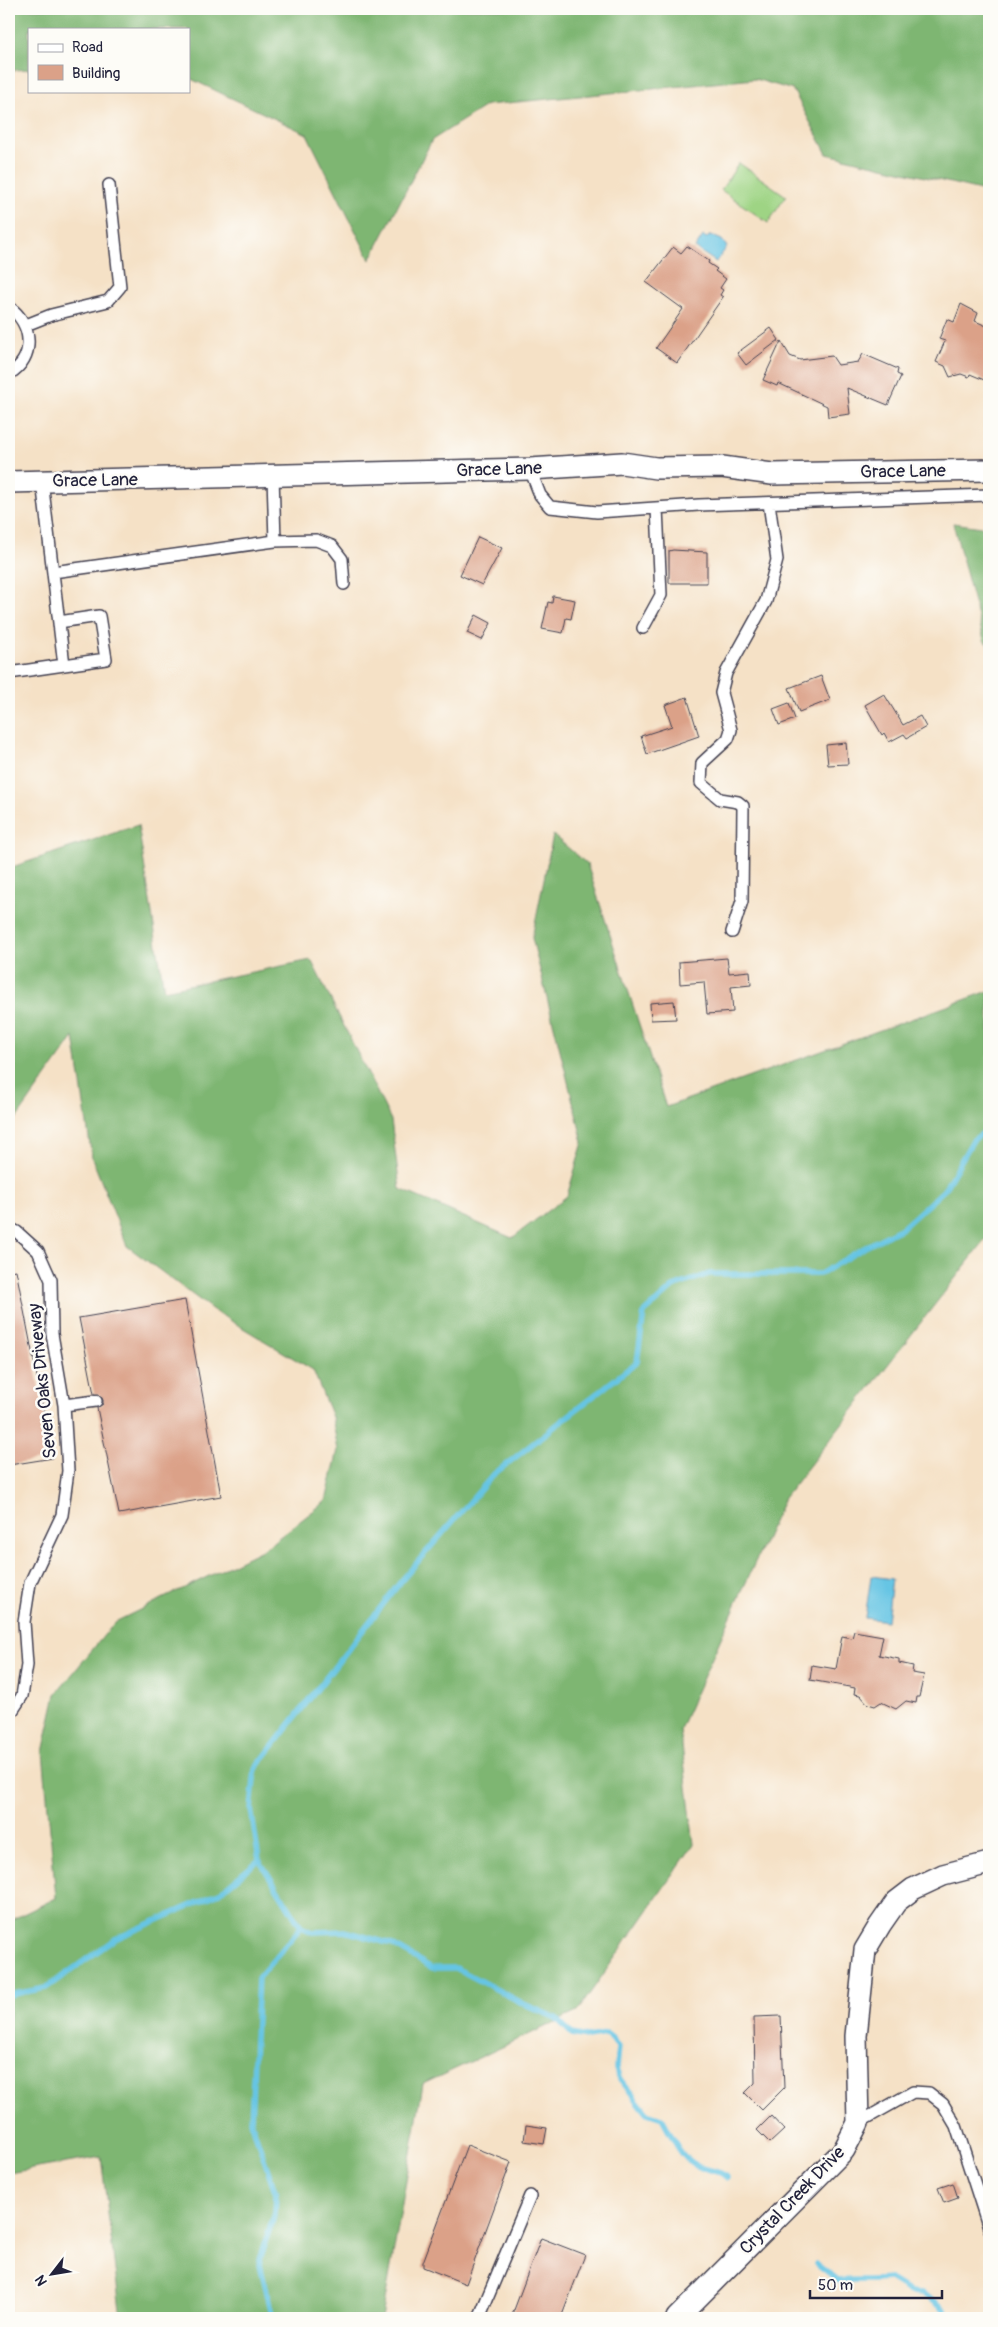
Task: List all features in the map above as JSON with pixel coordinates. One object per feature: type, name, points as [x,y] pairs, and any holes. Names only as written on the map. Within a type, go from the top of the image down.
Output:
[{"type":"street","name":"Grace Lane","points":[[9,482],[530,469],[622,463],[656,468],[722,467],[772,474],[989,470]]},
{"type":"street","name":"Crystal Creek Drive","points":[[677,2318],[844,2150],[858,2123],[856,2036],[865,1950],[880,1925],[896,1902],[913,1889],[943,1874],[989,1863]]},
{"type":"lane","points":[[26,325],[51,315],[108,301],[120,287],[109,185]]},
{"type":"lane","points":[[9,307],[18,314],[26,325],[29,336],[28,349],[24,360],[9,374]]},
{"type":"lane","points":[[530,469],[540,495],[550,507],[597,512],[769,503],[989,496]]},
{"type":"lane","points":[[273,476],[275,541]]},
{"type":"lane","points":[[42,481],[64,665]]},
{"type":"lane","points":[[732,932],[742,901],[743,806],[738,802],[720,798],[701,783],[702,763],[728,739],[731,730],[721,693],[726,673],[766,601],[777,560],[769,503]]},
{"type":"lane","points":[[642,628],[661,595],[657,508]]},
{"type":"lane","points":[[53,572],[275,541],[316,540],[332,546],[342,559],[344,584]]},
{"type":"lane","points":[[9,673],[106,659],[100,616],[59,622]]},
{"type":"lane","name":"Seven Oaks Driveway","points":[[9,1228],[17,1232],[38,1251],[51,1280],[52,1334],[64,1406],[68,1471],[62,1515],[30,1583],[24,1622],[27,1665],[22,1696],[9,1716]]},
{"type":"lane","points":[[64,1406],[96,1400]]},
{"type":"lane","points":[[858,2123],[913,2092],[929,2093],[943,2104],[956,2126],[989,2228]]},
{"type":"lane","points":[[479,2318],[530,2196]]},
{"type":"green space","points":[[9,9],[989,9],[989,192],[827,154],[793,90],[755,79],[487,105],[432,140],[370,260],[307,134],[190,78],[190,28],[28,28],[28,69],[15,70],[9,78]]},
{"type":"green space","points":[[739,163],[786,196],[768,223],[721,190]]},
{"type":"green space","points":[[953,523],[989,528],[989,646],[984,640]]},
{"type":"green space","points":[[138,825],[164,990],[311,960],[391,1120],[400,1189],[512,1238],[567,1196],[583,1142],[532,938],[553,835],[587,864],[666,1107],[989,991],[989,1235],[784,1498],[680,1729],[694,1844],[577,2012],[423,2084],[382,2318],[121,2318],[101,2157],[9,2173],[9,1921],[56,1898],[43,1752],[56,1694],[115,1622],[264,1549],[326,1501],[338,1450],[332,1417],[313,1370],[213,1310],[127,1246],[92,1158],[74,1037],[9,1129],[9,868]]},
{"type":"water","points":[[710,235],[722,240],[727,247],[716,262],[695,248],[703,236],[707,238]]},
{"type":"water","points":[[871,1576],[892,1579],[887,1621],[865,1618]]},
{"type":"building","points":[[687,246],[709,261],[708,263],[717,269],[715,271],[726,279],[720,288],[723,290],[720,295],[723,297],[677,363],[656,348],[683,309],[646,282],[673,247],[681,253]]},
{"type":"building","points":[[961,304],[978,313],[975,321],[989,327],[989,382],[970,374],[969,377],[961,374],[950,377],[945,366],[936,362],[945,341],[939,339],[947,319],[954,322]]},
{"type":"building","points":[[771,328],[779,340],[746,365],[737,353]]},
{"type":"building","points":[[781,341],[790,356],[800,360],[832,356],[838,365],[858,362],[863,354],[898,369],[897,374],[901,376],[888,405],[847,388],[850,414],[828,417],[827,406],[778,383],[777,386],[763,380]]},
{"type":"building","points":[[478,537],[502,548],[482,585],[460,575]]},
{"type":"building","points":[[669,551],[707,552],[707,583],[669,583]]},
{"type":"building","points":[[553,596],[575,600],[571,619],[566,618],[563,633],[542,629],[548,602],[552,603]]},
{"type":"building","points":[[476,615],[491,623],[482,640],[467,633]]},
{"type":"building","points":[[821,676],[830,700],[799,712],[789,688]]},
{"type":"building","points":[[884,694],[903,725],[920,716],[926,727],[907,738],[904,734],[889,742],[884,733],[882,735],[865,705]]},
{"type":"building","points":[[687,697],[699,736],[647,754],[641,736],[672,726],[665,705]]},
{"type":"building","points":[[789,703],[795,719],[779,725],[773,709]]},
{"type":"building","points":[[846,743],[848,764],[828,765],[826,745]]},
{"type":"building","points":[[727,958],[729,973],[750,971],[751,985],[731,987],[733,1012],[707,1014],[704,982],[680,984],[679,962]]},
{"type":"building","points":[[674,1001],[676,1019],[651,1020],[650,1003]]},
{"type":"building","points":[[16,1270],[53,1458],[9,1465],[9,1271]]},
{"type":"building","points":[[185,1300],[221,1496],[119,1514],[97,1408],[103,1404],[103,1400],[99,1394],[94,1394],[79,1318]]},
{"type":"building","points":[[854,1631],[883,1636],[879,1655],[899,1659],[899,1663],[913,1666],[912,1673],[924,1675],[916,1703],[906,1701],[896,1709],[881,1702],[875,1706],[868,1704],[860,1695],[854,1694],[855,1688],[810,1680],[812,1665],[836,1669],[842,1636],[852,1638]]},
{"type":"building","points":[[781,2016],[784,2088],[762,2110],[745,2093],[755,2083],[754,2017]]},
{"type":"building","points":[[771,2116],[784,2130],[770,2143],[757,2130]]},
{"type":"building","points":[[526,2125],[547,2128],[544,2144],[524,2141]]},
{"type":"building","points":[[467,2145],[511,2162],[466,2284],[423,2267],[423,2262]]},
{"type":"building","points":[[953,2183],[958,2198],[944,2203],[938,2188]]},
{"type":"building","points":[[541,2238],[585,2255],[561,2318],[511,2318]]},
{"type":"waterway","points":[[9,1995],[46,1988],[115,1939],[219,1893],[259,1860],[251,1809],[255,1769],[402,1580],[494,1474],[637,1362],[644,1313],[673,1287],[709,1274],[820,1274],[902,1228],[944,1190],[973,1140],[989,1129]]},
{"type":"waterway","points":[[259,1860],[301,1927],[313,1932],[345,1931],[391,1944],[432,1968],[456,1968],[524,2004],[556,2018],[572,2034],[587,2037],[607,2034],[618,2047],[616,2068],[620,2079],[647,2113],[662,2118],[678,2148],[687,2159],[696,2166],[719,2173],[727,2178]]},
{"type":"waterway","points":[[273,2318],[259,2260],[275,2213],[276,2194],[251,2121],[258,1978],[301,1927]]},
{"type":"waterway","points":[[816,2264],[838,2281],[889,2279],[910,2292],[923,2293],[946,2311]]}]
